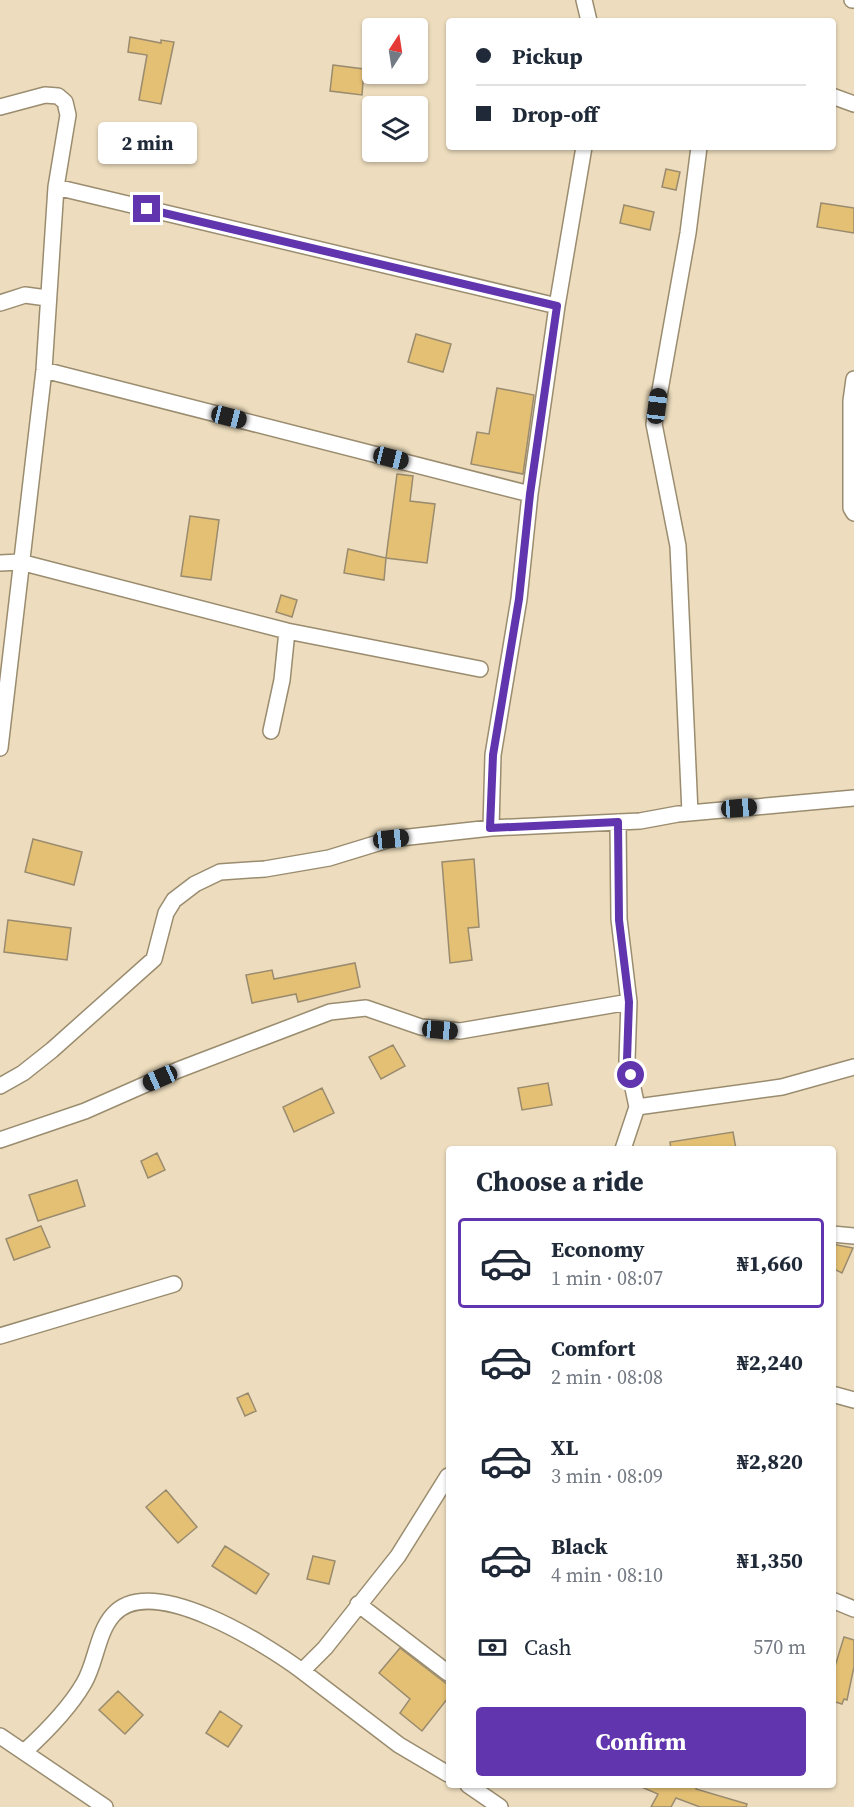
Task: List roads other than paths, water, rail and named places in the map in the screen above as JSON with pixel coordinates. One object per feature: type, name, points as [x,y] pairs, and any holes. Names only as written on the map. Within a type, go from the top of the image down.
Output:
[{"type":"street","points":[[584,0],[588,18]]},
{"type":"street","points":[[0,107],[45,95],[58,96],[66,102],[68,115],[56,187],[44,370],[0,748]]},
{"type":"street","points":[[836,97],[854,104]]},
{"type":"street","points":[[490,828],[493,755],[519,599],[530,494],[557,306],[584,150]]},
{"type":"street","points":[[690,813],[678,546],[654,424],[688,233],[699,150]]},
{"type":"street","points":[[56,187],[557,306]]},
{"type":"street","points":[[0,303],[25,295],[47,298]]},
{"type":"street","points":[[44,370],[530,494]]},
{"type":"street","points":[[854,379],[851,401],[851,508],[854,513]]},
{"type":"street","points":[[0,563],[20,562],[287,631],[480,669]]},
{"type":"street","points":[[271,731],[282,680],[287,631]]},
{"type":"street","points":[[0,1086],[23,1073],[52,1050],[154,959],[170,906],[180,894],[220,872],[265,869],[328,858],[391,839],[490,828],[618,822],[854,798]]},
{"type":"street","points":[[618,822],[619,920],[629,1002],[627,1060],[637,1107],[624,1146]]},
{"type":"street","points":[[0,1140],[85,1111],[178,1070],[330,1012],[366,1008],[392,1015],[402,1022],[460,1031],[629,1002]]},
{"type":"street","points":[[637,1107],[792,1085],[854,1067]]},
{"type":"street","points":[[836,1234],[854,1236]]},
{"type":"street","points":[[0,1336],[174,1284]]},
{"type":"street","points":[[836,1395],[854,1400]]},
{"type":"street","points":[[302,1671],[325,1648],[398,1556],[446,1479]]},
{"type":"street","points":[[24,1752],[50,1727],[85,1683],[111,1617],[123,1606],[142,1601],[163,1602],[191,1610],[243,1632],[302,1671],[399,1745],[446,1773]]},
{"type":"street","points":[[836,1602],[854,1609]]},
{"type":"street","points":[[358,1604],[446,1671]]},
{"type":"street","points":[[0,1736],[105,1807]]},
{"type":"street","points":[[472,1788],[500,1807]]}]
